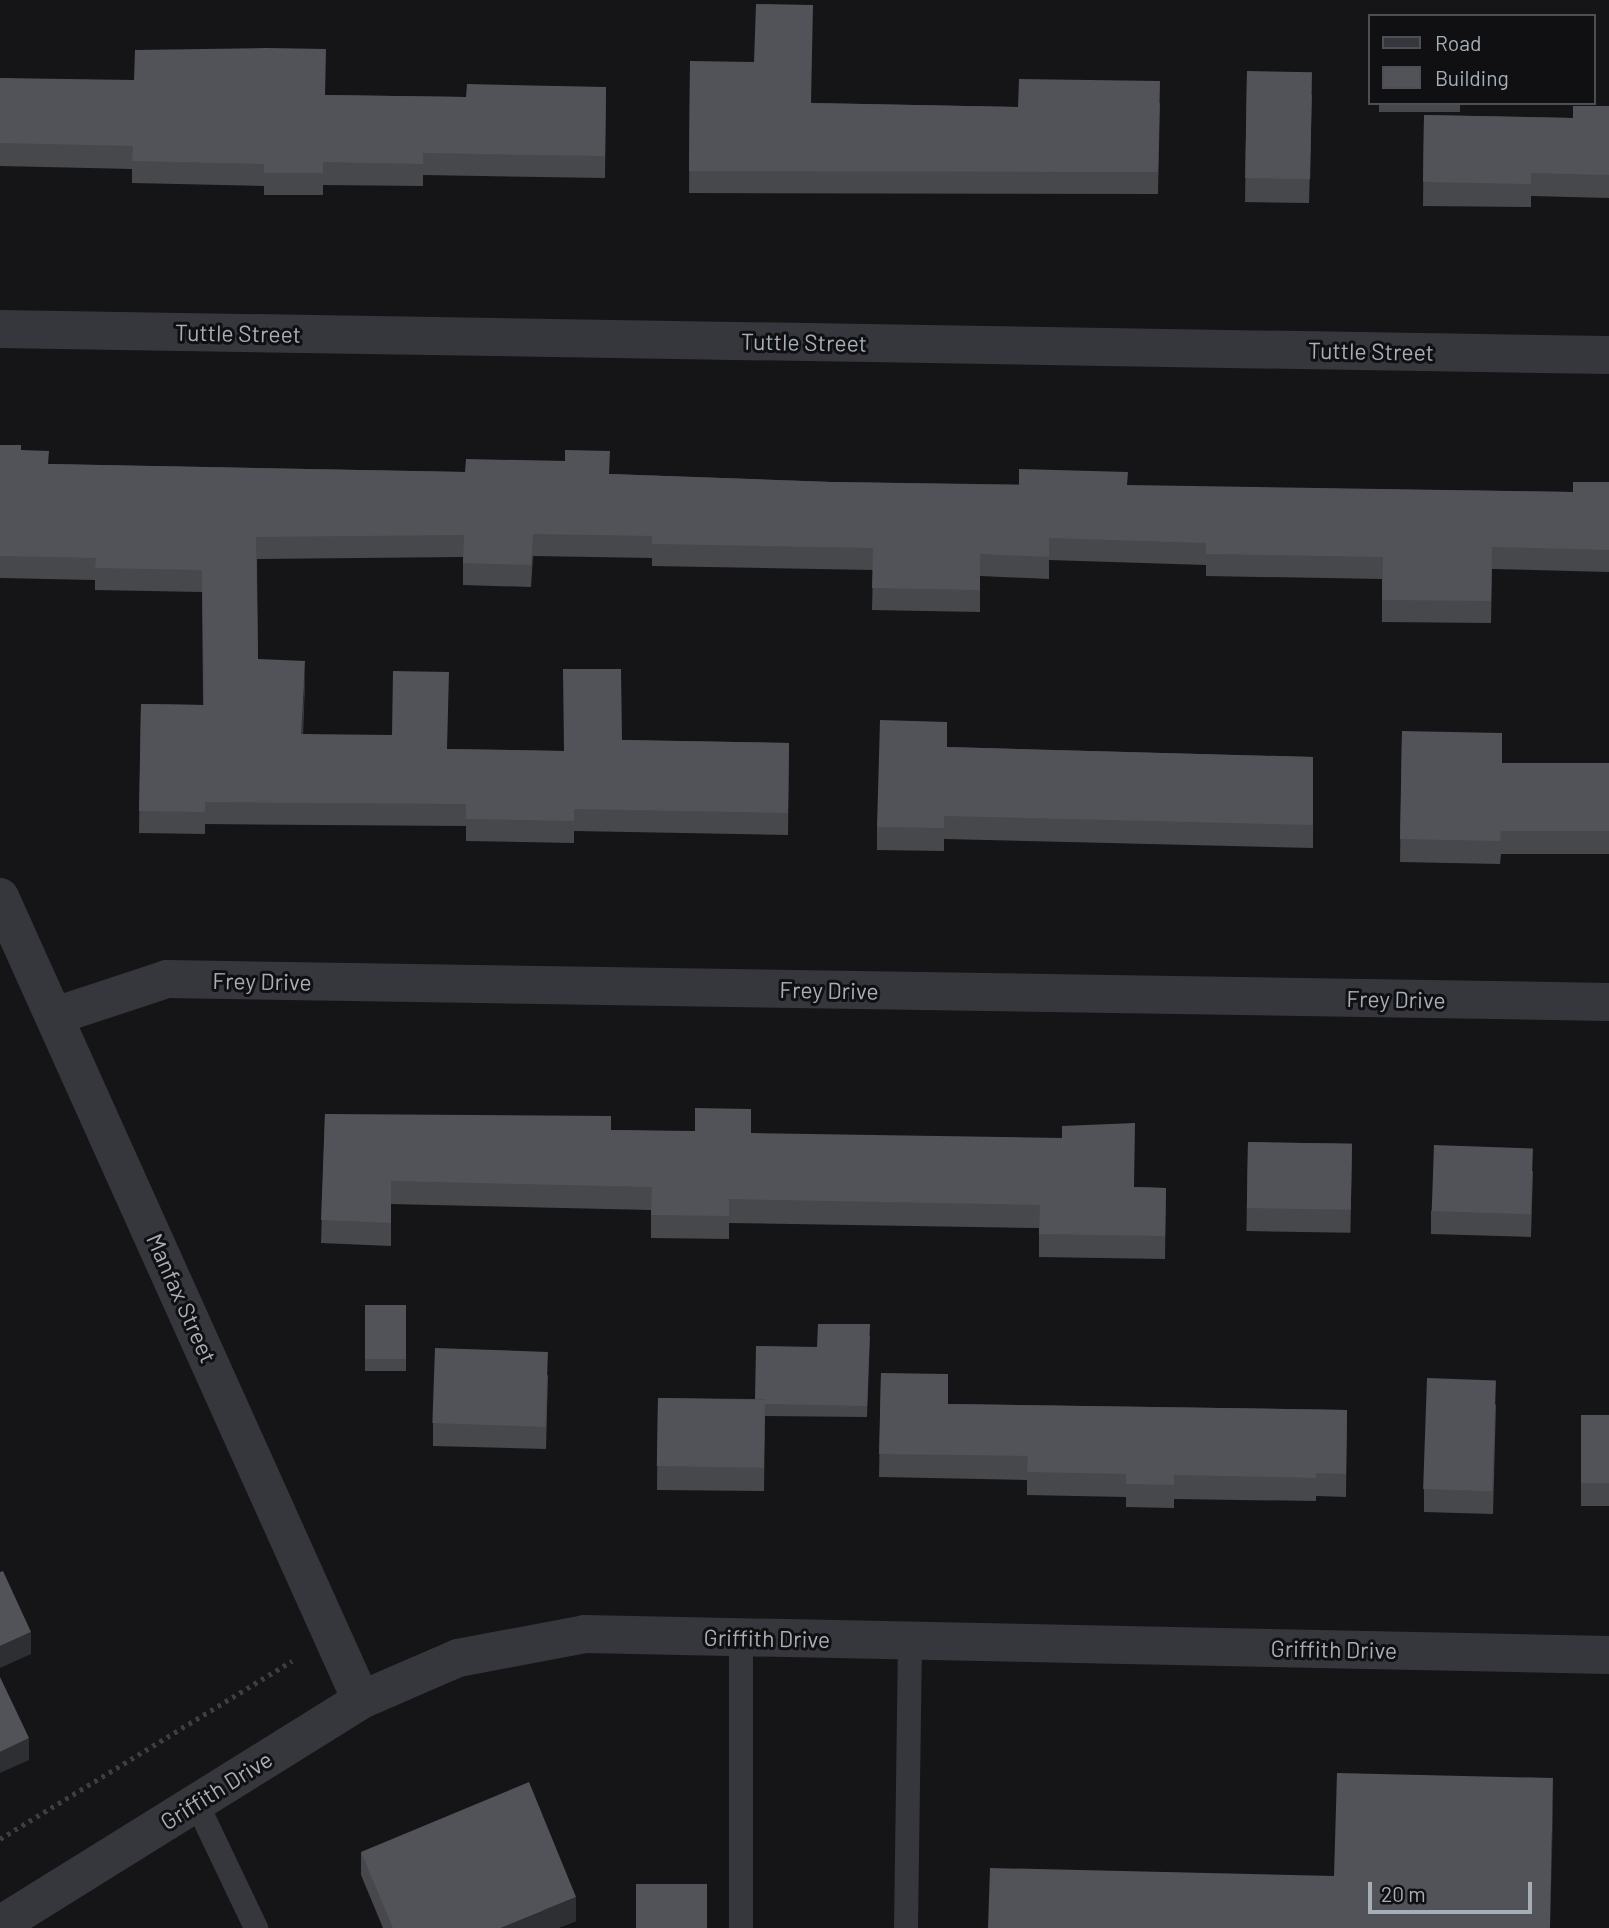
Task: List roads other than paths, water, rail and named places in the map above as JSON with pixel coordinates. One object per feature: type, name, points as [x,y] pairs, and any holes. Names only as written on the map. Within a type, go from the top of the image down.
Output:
[{"type":"street","name":"Tuttle Street","points":[[0,329],[1609,355]]},
{"type":"street","name":"Manfax Street","points":[[0,897],[362,1700]]},
{"type":"street","name":"Frey Drive","points":[[55,1016],[167,979],[1609,1002]]},
{"type":"street","name":"Griffith Drive","points":[[0,1924],[362,1700],[458,1658],[586,1634],[1609,1655]]},
{"type":"lane","points":[[741,1638],[741,1928]]},
{"type":"lane","points":[[906,1928],[910,1641]]},
{"type":"lane","points":[[197,1802],[256,1928]]}]
